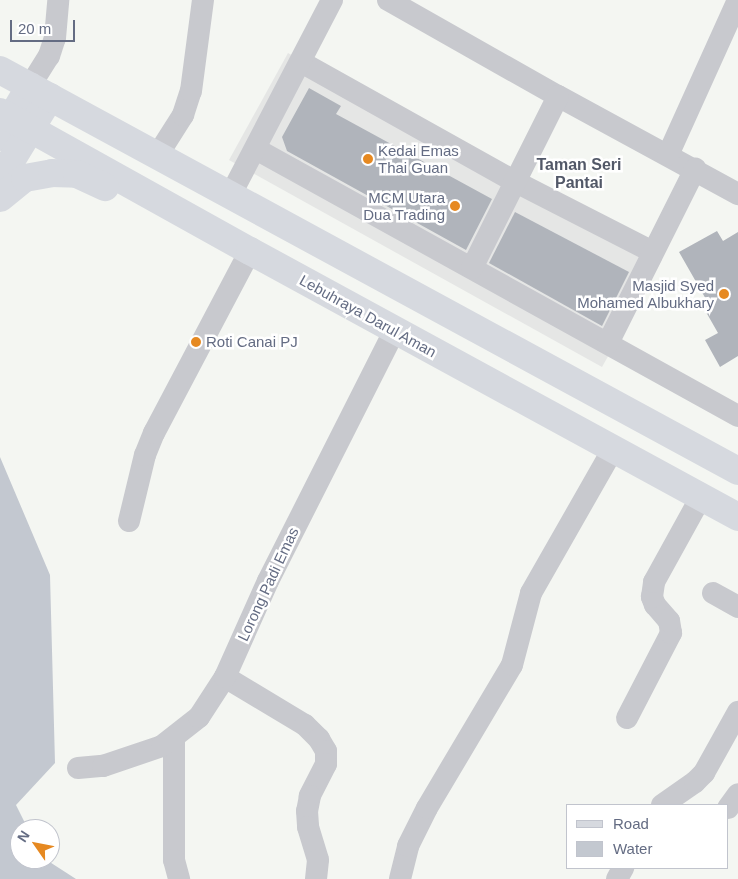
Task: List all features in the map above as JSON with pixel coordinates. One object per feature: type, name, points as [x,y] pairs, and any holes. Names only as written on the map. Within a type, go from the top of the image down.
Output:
[{"type":"main road","points":[[0,70],[738,472]]},
{"type":"main road","points":[[0,179],[10,124],[40,91]]},
{"type":"main road","name":"Lebuhraya Darul Aman","points":[[10,124],[164,204],[738,517]]},
{"type":"main road","points":[[0,198],[25,178],[52,173],[77,174],[128,196],[164,204]]},
{"type":"street","points":[[40,91],[55,38],[58,0]]},
{"type":"street","points":[[157,156],[183,115],[191,91],[202,0]]},
{"type":"street","points":[[230,196],[332,0]]},
{"type":"street","points":[[668,155],[738,0]]},
{"type":"street","points":[[402,3],[558,96],[738,194]]},
{"type":"street","points":[[301,62],[514,181],[653,252]]},
{"type":"street","points":[[472,268],[558,96]]},
{"type":"street","points":[[256,149],[738,416]]},
{"type":"street","points":[[608,344],[694,169]]},
{"type":"street","points":[[129,521],[145,455],[154,433],[250,251]]},
{"type":"street","name":"Lorong Padi Emas","points":[[78,768],[103,766],[162,746],[199,717],[225,677],[268,581],[395,330]]},
{"type":"street","points":[[400,879],[408,846],[426,808],[512,665],[531,593],[613,449]]},
{"type":"street","points":[[627,718],[671,633],[669,621],[655,605],[652,597],[654,582],[702,497]]},
{"type":"street","points":[[713,593],[738,607]]},
{"type":"street","points":[[225,677],[305,725],[319,739],[326,751],[326,764],[310,796],[307,811],[308,827],[318,860],[316,879]]},
{"type":"street","points":[[663,804],[695,782],[704,773],[738,712]]},
{"type":"street","points":[[174,738],[174,860],[179,879]]},
{"type":"shaded area","points":[[288,53],[662,260],[602,367],[229,160]]},
{"type":"water","points":[[0,457],[50,575],[55,763],[16,805],[23,819],[10,819],[10,869],[60,869],[76,879],[0,879]]},
{"type":"building","points":[[309,88],[341,106],[336,114],[492,199],[466,250],[287,151],[282,137]]},
{"type":"building","points":[[515,212],[629,272],[602,326],[489,263]]},
{"type":"building","name":"Masjid Syed Mohamed Albukhary","points":[[717,231],[723,241],[738,232],[738,356],[720,367],[705,340],[718,333],[702,305],[707,301],[679,252]]},
{"type":"place","name":"Kedai Emas Thai Guan","points":[[368,159]]},
{"type":"place","name":"MCM Utara Dua Trading","points":[[455,206]]},
{"type":"place","name":"Masjid Syed Mohamed Albukhary","points":[[724,294]]},
{"type":"place","name":"Roti Canai PJ","points":[[196,342]]},
{"type":"district","name":"Taman Seri Pantai","points":[[579,174]]}]
